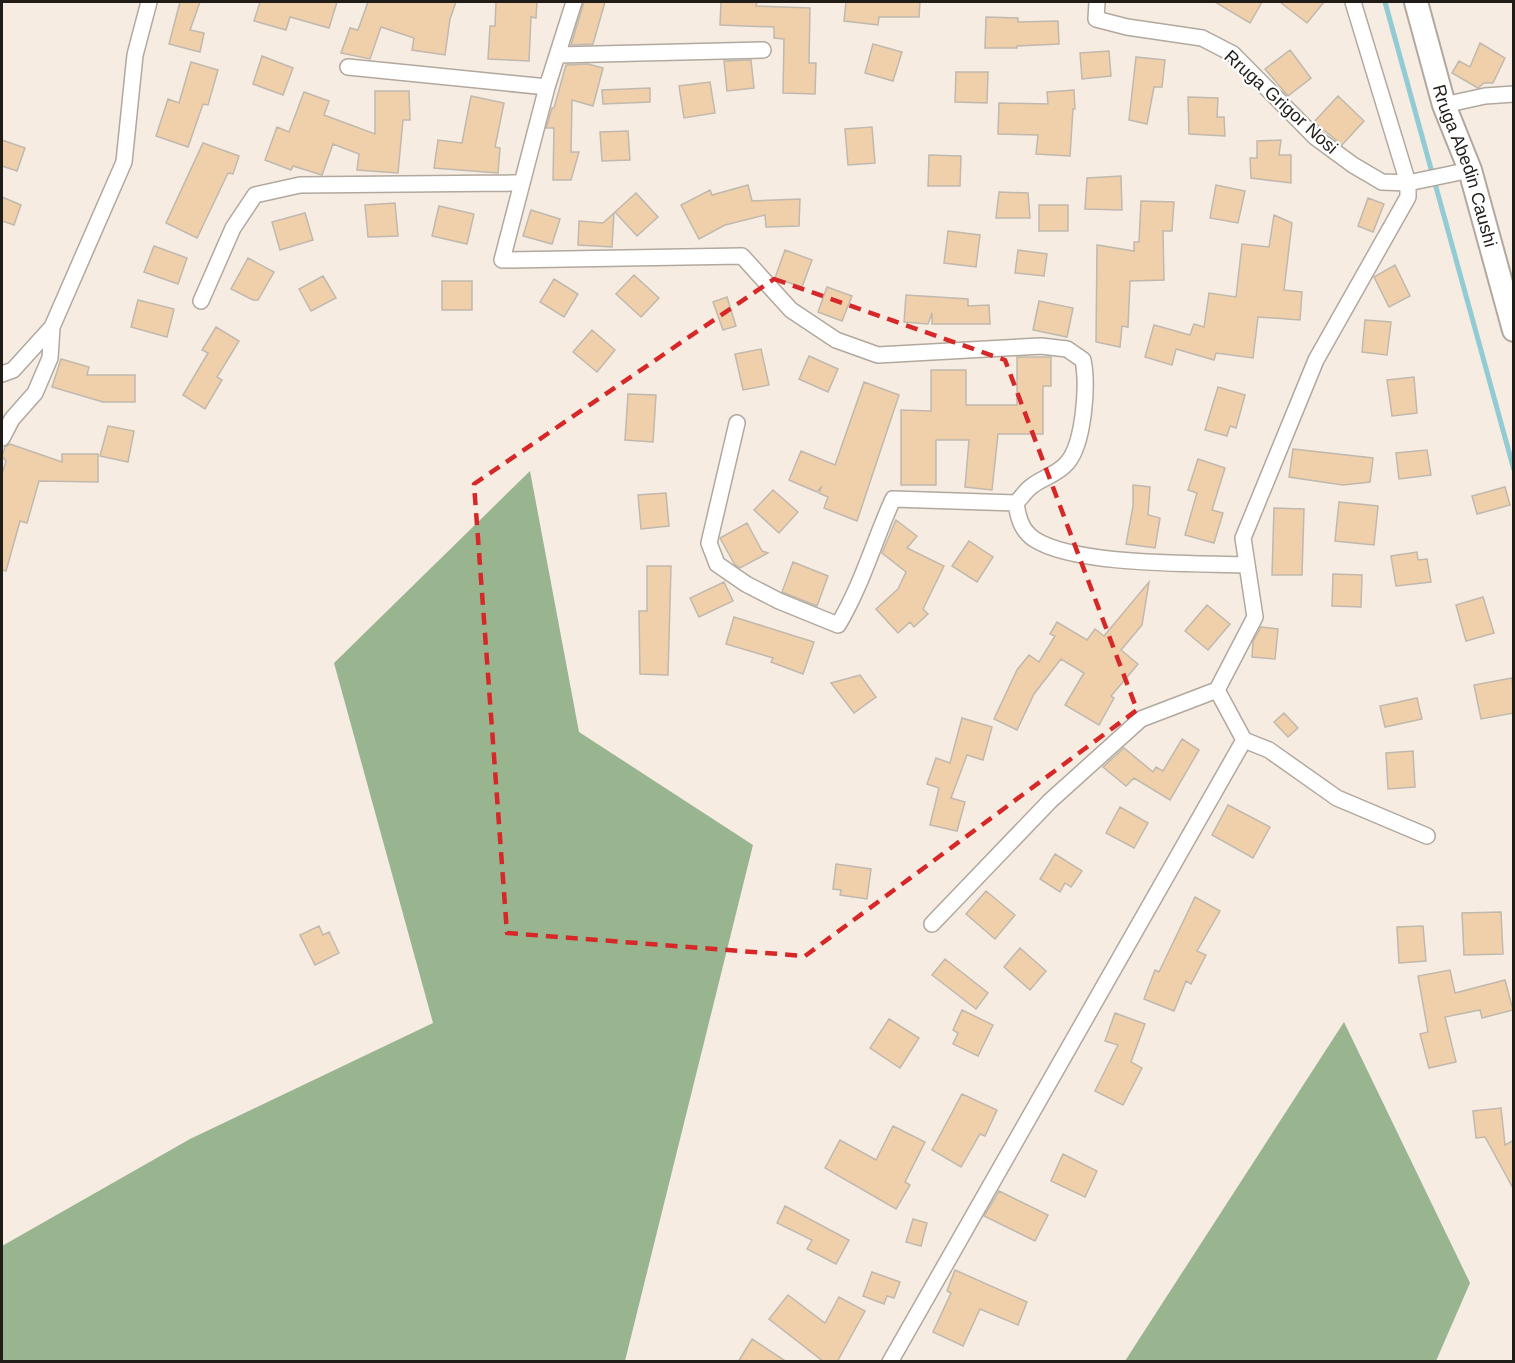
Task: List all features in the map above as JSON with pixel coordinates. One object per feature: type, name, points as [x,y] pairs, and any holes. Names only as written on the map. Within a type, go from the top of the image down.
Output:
[{"type":"main road","name":"Rruga Abedin Caushi","points":[[1416,2],[1444,105],[1470,170],[1514,330]]},
{"type":"street","points":[[2,374],[13,370],[52,327],[124,162],[135,56],[149,2]]},
{"type":"street","points":[[574,2],[547,87],[502,260],[742,256],[792,310],[836,340],[878,355],[1041,345],[1067,349],[1083,360],[1087,380],[1086,402],[1074,449],[1068,462],[1054,474],[1031,486],[1016,503],[1018,520],[1032,538],[1054,549],[1116,560],[1247,565]]},
{"type":"street","name":"Rruga Grigor Nosi","points":[[1097,2],[1096,18],[1127,27],[1202,38],[1233,54],[1315,137],[1353,165],[1382,182],[1408,183]]},
{"type":"street","points":[[932,924],[1050,801],[1141,719],[1217,690],[1255,617],[1243,538],[1316,360],[1408,197],[1408,183],[1353,2]]},
{"type":"street","points":[[558,55],[764,50]]},
{"type":"street","points":[[348,67],[547,87]]},
{"type":"street","points":[[1444,105],[1485,96],[1514,94]]},
{"type":"street","points":[[1408,183],[1470,170]]},
{"type":"street","points":[[201,301],[233,228],[255,195],[300,185],[521,183]]},
{"type":"street","points":[[2,438],[12,419],[35,393],[50,358],[52,327]]},
{"type":"street","points":[[737,423],[709,543],[717,564],[746,584],[779,601],[838,624],[855,596],[873,543],[893,500],[1016,503]]},
{"type":"street","points":[[1217,690],[1244,740],[1269,750],[1337,798],[1427,836]]},
{"type":"street","points":[[890,1362],[1244,740]]},
{"type":"highlighted area","points":[[774,279],[1005,360],[1137,710],[805,956],[507,933],[474,484]]},
{"type":"green space","points":[[530,471],[579,732],[753,845],[625,1361],[2,1361],[2,1246],[190,1139],[433,1023],[334,663]]},
{"type":"green space","points":[[1344,1022],[1470,1283],[1436,1361],[1125,1361]]},
{"type":"building","points":[[180,2],[200,2],[190,30],[204,33],[200,52],[169,44]]},
{"type":"building","points":[[260,2],[337,2],[329,28],[290,17],[286,30],[254,21]]},
{"type":"building","points":[[368,2],[456,2],[450,19],[445,55],[412,50],[414,38],[381,27],[370,59],[341,53],[350,28],[358,30]]},
{"type":"building","points":[[496,2],[537,2],[536,18],[531,17],[529,61],[488,59],[490,26],[495,26]]},
{"type":"building","points":[[584,2],[605,2],[593,44],[571,45]]},
{"type":"building","points":[[721,2],[757,2],[756,6],[810,8],[809,63],[816,63],[815,94],[783,93],[784,39],[774,38],[774,27],[720,25]]},
{"type":"building","points":[[846,2],[920,2],[919,17],[879,17],[878,25],[844,21]]},
{"type":"building","points":[[1215,2],[1262,2],[1250,23]]},
{"type":"building","points":[[1280,2],[1324,2],[1307,23]]},
{"type":"building","points":[[986,17],[1018,18],[1018,22],[1058,21],[1059,44],[985,48]]},
{"type":"building","points":[[1480,43],[1505,58],[1493,83],[1484,83],[1478,88],[1452,73],[1459,61],[1470,67]]},
{"type":"building","points":[[873,44],[902,52],[893,81],[865,73]]},
{"type":"building","points":[[1290,50],[1311,78],[1288,96],[1265,69]]},
{"type":"building","points":[[1109,51],[1111,76],[1082,79],[1080,53]]},
{"type":"building","points":[[262,56],[293,68],[283,95],[253,84]]},
{"type":"building","points":[[1136,57],[1165,60],[1162,87],[1154,87],[1147,124],[1129,120]]},
{"type":"building","points":[[751,60],[754,88],[727,91],[724,61]]},
{"type":"building","points":[[191,62],[218,70],[208,105],[203,104],[188,147],[156,136],[168,99],[179,103]]},
{"type":"building","points":[[588,64],[603,68],[593,106],[572,100],[571,152],[579,152],[571,180],[553,180],[554,128],[546,128],[552,108],[554,108],[566,65]]},
{"type":"building","points":[[956,72],[988,72],[987,103],[955,102]]},
{"type":"building","points":[[710,82],[715,113],[684,118],[679,86]]},
{"type":"building","points":[[650,88],[650,102],[603,104],[602,90]]},
{"type":"building","points":[[1074,90],[1075,109],[1073,109],[1070,156],[1036,154],[1038,135],[998,134],[999,103],[1048,104],[1047,92]]},
{"type":"building","points":[[375,91],[409,91],[410,120],[403,120],[398,173],[357,170],[359,154],[333,144],[322,175],[293,166],[291,170],[265,160],[277,127],[289,132],[304,92],[329,101],[324,115],[375,134]]},
{"type":"building","points":[[471,96],[504,103],[495,147],[500,148],[498,173],[434,168],[438,140],[462,143]]},
{"type":"building","points":[[1338,96],[1364,121],[1342,145],[1314,122]]},
{"type":"building","points":[[1188,97],[1218,98],[1217,117],[1224,117],[1225,136],[1189,134]]},
{"type":"building","points":[[872,127],[875,163],[848,165],[845,129]]},
{"type":"building","points":[[628,131],[630,160],[602,161],[600,132]]},
{"type":"building","points":[[2,140],[25,148],[17,171],[2,166]]},
{"type":"building","points":[[1281,140],[1279,155],[1291,155],[1291,183],[1251,178],[1250,158],[1257,158],[1257,141]]},
{"type":"building","points":[[203,143],[239,156],[233,174],[228,173],[197,238],[166,223]]},
{"type":"building","points":[[929,155],[961,156],[960,186],[928,186]]},
{"type":"building","points":[[1121,176],[1122,210],[1085,209],[1087,178]]},
{"type":"building","points":[[748,185],[752,201],[800,199],[799,226],[766,227],[765,215],[725,225],[699,239],[681,205],[710,190],[712,195]]},
{"type":"building","points":[[1216,185],[1245,191],[1238,223],[1210,218]]},
{"type":"building","points":[[999,192],[1028,193],[1030,218],[996,218]]},
{"type":"building","points":[[636,193],[658,217],[637,236],[615,212]]},
{"type":"building","points":[[2,197],[21,205],[14,225],[2,221]]},
{"type":"building","points":[[1368,198],[1384,204],[1373,232],[1358,226]]},
{"type":"building","points":[[1141,201],[1174,202],[1172,231],[1163,231],[1164,280],[1130,281],[1128,327],[1122,326],[1120,347],[1096,342],[1097,245],[1134,251],[1134,242],[1139,242]]},
{"type":"building","points":[[395,203],[398,236],[368,237],[365,205]]},
{"type":"building","points":[[1039,205],[1068,205],[1068,231],[1039,231]]},
{"type":"building","points":[[439,206],[474,214],[467,244],[432,236]]},
{"type":"building","points":[[531,210],[560,219],[552,244],[523,236]]},
{"type":"building","points":[[305,213],[313,240],[280,250],[272,222]]},
{"type":"building","points":[[614,213],[612,247],[578,245],[579,221],[603,223]]},
{"type":"building","points":[[1274,215],[1292,223],[1284,290],[1302,292],[1300,320],[1258,317],[1253,358],[1216,353],[1214,360],[1176,349],[1172,365],[1145,357],[1154,325],[1190,335],[1194,324],[1204,327],[1209,293],[1236,297],[1242,244],[1269,247]]},
{"type":"building","points":[[948,231],[980,235],[976,267],[944,263]]},
{"type":"building","points":[[154,246],[187,258],[178,284],[144,272]]},
{"type":"building","points":[[785,250],[812,260],[802,287],[775,278]]},
{"type":"building","points":[[1018,250],[1047,254],[1044,276],[1015,273]]},
{"type":"building","points":[[248,258],[274,272],[258,300],[253,300],[231,289]]},
{"type":"building","points":[[1395,265],[1410,296],[1389,307],[1374,277]]},
{"type":"building","points":[[634,275],[659,298],[641,317],[616,294]]},
{"type":"building","points":[[323,276],[336,298],[311,311],[299,289]]},
{"type":"building","points":[[554,279],[578,294],[564,317],[540,302]]},
{"type":"building","points":[[442,281],[472,281],[472,310],[442,310]]},
{"type":"building","points":[[827,287],[852,296],[842,321],[818,312]]},
{"type":"building","points":[[906,295],[968,299],[968,306],[989,305],[990,324],[932,324],[932,313],[928,324],[904,322]]},
{"type":"building","points":[[727,297],[736,326],[723,330],[713,302]]},
{"type":"building","points":[[138,300],[174,309],[167,337],[131,327]]},
{"type":"building","points":[[1039,301],[1073,308],[1067,337],[1033,330]]},
{"type":"building","points":[[1365,320],[1391,322],[1387,355],[1362,352]]},
{"type":"building","points":[[216,327],[239,341],[217,377],[222,380],[205,409],[183,395],[208,353],[202,350]]},
{"type":"building","points":[[592,330],[615,350],[597,372],[573,352]]},
{"type":"building","points":[[761,349],[769,385],[743,390],[735,354]]},
{"type":"building","points":[[809,356],[838,369],[828,392],[799,379]]},
{"type":"building","points":[[1017,357],[1051,357],[1051,386],[1043,386],[1043,434],[998,434],[992,490],[965,487],[969,440],[936,440],[936,485],[901,485],[901,410],[931,411],[931,370],[966,370],[966,405],[1017,405]]},
{"type":"building","points":[[61,359],[89,367],[87,375],[135,375],[135,402],[103,402],[52,387]]},
{"type":"building","points":[[1414,377],[1417,413],[1392,416],[1387,380]]},
{"type":"building","points":[[864,382],[899,395],[857,521],[824,508],[828,497],[819,493],[822,486],[817,492],[789,480],[801,451],[835,465]]},
{"type":"building","points":[[1218,387],[1245,395],[1236,428],[1230,426],[1227,436],[1205,430]]},
{"type":"building","points":[[628,394],[656,395],[653,442],[625,440]]},
{"type":"building","points":[[108,426],[134,431],[128,462],[100,456]]},
{"type":"building","points":[[10,444],[62,462],[62,454],[98,454],[98,482],[39,481],[27,523],[20,521],[6,571],[2,570],[2,474],[6,461],[2,456],[5,447]]},
{"type":"building","points":[[1293,449],[1373,458],[1370,482],[1343,485],[1289,477]]},
{"type":"building","points":[[1427,450],[1431,475],[1399,479],[1396,453]]},
{"type":"building","points":[[1198,459],[1225,468],[1212,510],[1223,513],[1214,543],[1185,535],[1197,493],[1188,490]]},
{"type":"building","points":[[1133,485],[1150,487],[1148,515],[1160,518],[1155,548],[1126,544],[1133,506]]},
{"type":"building","points":[[1505,487],[1510,505],[1477,514],[1472,496]]},
{"type":"building","points":[[773,490],[798,512],[779,533],[754,510]]},
{"type":"building","points":[[666,493],[669,526],[641,529],[638,495]]},
{"type":"building","points":[[1339,502],[1378,506],[1374,545],[1335,541]]},
{"type":"building","points":[[1274,508],[1304,509],[1302,575],[1272,575]]},
{"type":"building","points":[[896,520],[917,536],[907,548],[944,566],[923,609],[928,614],[914,627],[910,622],[898,633],[876,609],[898,589],[906,572],[882,553]]},
{"type":"building","points":[[747,523],[762,551],[768,553],[740,568],[735,565],[720,538]]},
{"type":"building","points":[[969,541],[993,557],[977,582],[952,566]]},
{"type":"building","points":[[1417,552],[1418,560],[1427,559],[1431,582],[1396,586],[1391,556]]},
{"type":"building","points":[[793,562],[828,576],[817,606],[782,592]]},
{"type":"building","points":[[647,566],[671,566],[668,675],[640,674],[639,611],[647,611]]},
{"type":"building","points":[[1333,574],[1362,575],[1361,607],[1332,606]]},
{"type":"building","points":[[724,582],[733,601],[699,617],[690,598]]},
{"type":"building","points":[[1149,582],[1142,625],[1121,650],[1138,664],[1111,696],[1114,698],[1099,725],[1065,705],[1084,673],[1061,659],[1034,694],[1017,730],[994,719],[1017,670],[1029,655],[1039,662],[1055,636],[1050,634],[1057,622],[1087,640],[1095,629],[1104,636]]},
{"type":"building","points":[[1483,597],[1494,633],[1466,641],[1456,605]]},
{"type":"building","points":[[1207,605],[1230,624],[1208,650],[1185,631]]},
{"type":"building","points":[[734,617],[814,642],[803,674],[771,662],[773,658],[726,644]]},
{"type":"building","points":[[1261,627],[1278,629],[1275,659],[1252,657],[1253,641]]},
{"type":"building","points":[[860,675],[876,697],[854,713],[831,683]]},
{"type":"building","points":[[1512,678],[1514,713],[1481,719],[1474,685]]},
{"type":"building","points":[[1417,698],[1422,719],[1385,727],[1380,706]]},
{"type":"building","points":[[1284,713],[1298,728],[1288,737],[1274,722]]},
{"type":"building","points":[[962,718],[992,727],[983,760],[967,755],[951,798],[965,802],[957,831],[930,825],[939,788],[927,784],[936,758],[950,763]]},
{"type":"building","points":[[1182,739],[1199,750],[1170,800],[1134,778],[1126,786],[1103,767],[1124,748],[1153,772],[1156,767],[1163,771]]},
{"type":"building","points":[[1413,751],[1415,787],[1388,789],[1386,753]]},
{"type":"building","points":[[1228,805],[1270,827],[1253,858],[1212,835]]},
{"type":"building","points":[[1120,807],[1148,823],[1134,848],[1106,833]]},
{"type":"building","points":[[1055,854],[1082,871],[1071,887],[1065,883],[1060,892],[1040,879]]},
{"type":"building","points":[[836,864],[871,869],[867,899],[840,895],[841,890],[833,889]]},
{"type":"building","points":[[986,891],[1015,915],[995,939],[966,914]]},
{"type":"building","points":[[1195,897],[1220,911],[1197,951],[1206,955],[1191,984],[1186,981],[1174,1011],[1144,999],[1155,970],[1159,972]]},
{"type":"building","points":[[1501,912],[1503,954],[1464,955],[1462,913]]},
{"type":"building","points":[[319,926],[323,935],[329,932],[339,953],[315,965],[300,935]]},
{"type":"building","points":[[1423,926],[1426,961],[1399,963],[1397,927]]},
{"type":"building","points":[[1020,948],[1046,971],[1030,990],[1004,967]]},
{"type":"building","points":[[945,959],[988,993],[976,1009],[932,975]]},
{"type":"building","points":[[1450,970],[1455,993],[1505,980],[1513,1010],[1482,1018],[1480,1010],[1445,1017],[1456,1062],[1429,1068],[1420,1034],[1428,1032],[1418,976]]},
{"type":"building","points":[[962,1010],[993,1025],[978,1056],[953,1044],[958,1033],[953,1030]]},
{"type":"building","points":[[1115,1013],[1145,1024],[1131,1062],[1142,1068],[1123,1105],[1095,1091],[1118,1045],[1105,1041]]},
{"type":"building","points":[[889,1019],[919,1038],[900,1068],[870,1048]]},
{"type":"building","points":[[962,1094],[997,1110],[985,1136],[980,1134],[961,1167],[932,1150]]},
{"type":"building","points":[[1501,1108],[1505,1145],[1514,1140],[1514,1190],[1485,1137],[1476,1138],[1473,1111]]},
{"type":"building","points":[[893,1126],[925,1142],[905,1182],[910,1185],[896,1209],[825,1168],[840,1140],[876,1160]]},
{"type":"building","points":[[1063,1154],[1097,1171],[1085,1197],[1051,1181]]},
{"type":"building","points":[[999,1191],[1048,1215],[1035,1241],[984,1216]]},
{"type":"building","points":[[785,1206],[849,1240],[836,1264],[807,1249],[812,1240],[777,1223]]},
{"type":"building","points":[[913,1219],[927,1223],[921,1246],[906,1242]]},
{"type":"building","points":[[955,1270],[1027,1302],[1018,1325],[980,1309],[963,1346],[933,1332],[951,1293],[947,1291]]},
{"type":"building","points":[[872,1272],[900,1282],[894,1298],[887,1296],[884,1304],[863,1296]]},
{"type":"building","points":[[788,1295],[825,1323],[839,1297],[865,1311],[837,1362],[824,1362],[769,1319]]},
{"type":"building","points":[[752,1339],[787,1362],[738,1362]]},
{"type":"waterway","points":[[1385,2],[1514,470]]}]
